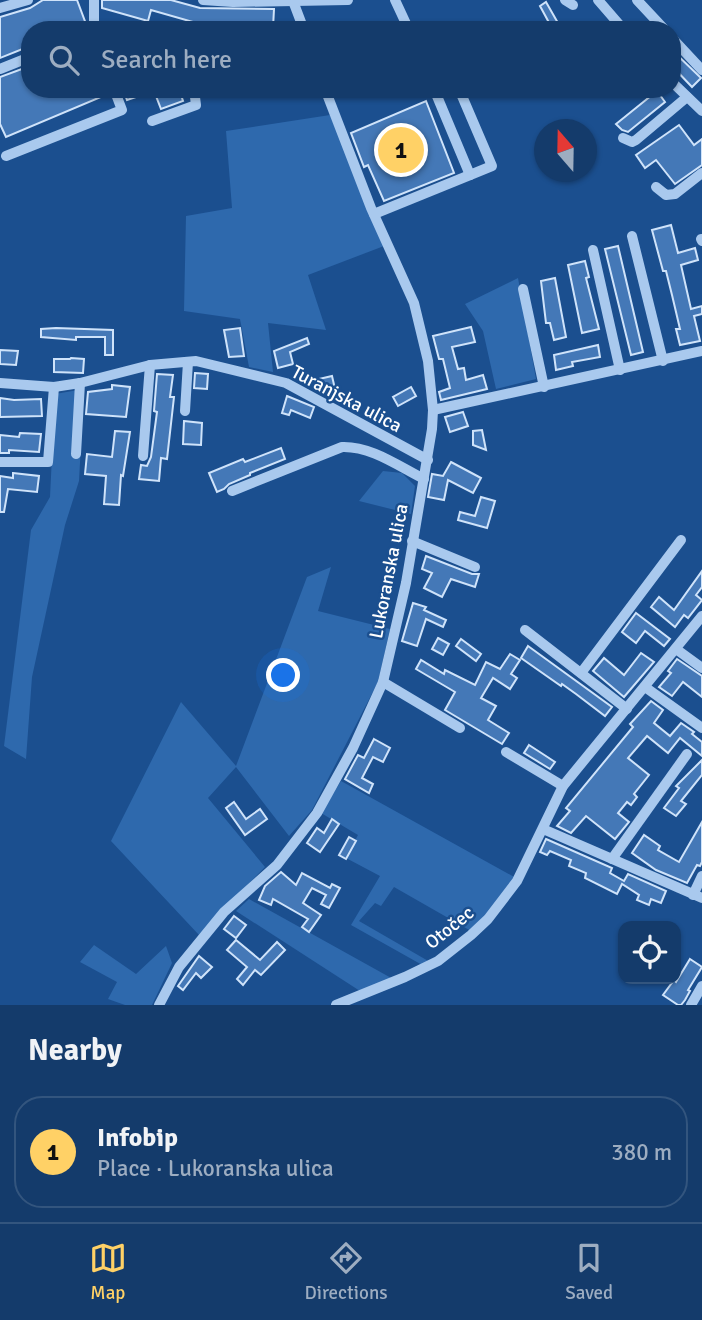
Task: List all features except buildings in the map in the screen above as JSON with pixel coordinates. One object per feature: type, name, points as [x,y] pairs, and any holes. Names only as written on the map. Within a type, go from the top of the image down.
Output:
[{"type":"street","points":[[0,8],[28,0]]},
{"type":"street","points":[[94,0],[94,21]]},
{"type":"street","points":[[203,0],[348,0]]},
{"type":"street","points":[[395,0],[405,21]]},
{"type":"street","points":[[598,0],[616,21]]},
{"type":"street","points":[[637,0],[657,21]]},
{"type":"street","points":[[293,1],[301,21]]},
{"type":"street","points":[[681,48],[702,70]]},
{"type":"street","points":[[0,69],[21,61]]},
{"type":"street","points":[[681,91],[702,111]]},
{"type":"street","points":[[623,138],[632,142],[636,140],[687,97]]},
{"type":"street","points":[[6,156],[122,110],[117,98]]},
{"type":"street","points":[[152,121],[197,105],[196,98]]},
{"type":"street","name":"Lukoranska ulica","points":[[159,1005],[179,967],[224,912],[277,865],[317,813],[353,748],[383,682],[406,583],[428,460],[433,411],[428,361],[414,303],[374,214],[329,98]]},
{"type":"street","points":[[441,98],[470,175]]},
{"type":"street","points":[[374,214],[492,166],[463,98]]},
{"type":"street","points":[[656,187],[666,195],[675,194],[702,173]]},
{"type":"street","points":[[632,236],[663,361]]},
{"type":"street","points":[[593,250],[620,370]]},
{"type":"street","points":[[523,289],[544,387]]},
{"type":"street","points":[[433,411],[702,351]]},
{"type":"street","name":"Turanjska ulica","points":[[0,383],[54,387],[150,365],[195,361],[286,383],[428,460]]},
{"type":"street","points":[[185,411],[188,362]]},
{"type":"street","points":[[143,456],[150,365]]},
{"type":"street","points":[[76,454],[80,383]]},
{"type":"street","points":[[0,462],[48,462],[54,387]]},
{"type":"street","points":[[232,491],[342,447],[356,446],[424,479]]},
{"type":"street","points":[[581,673],[681,540]]},
{"type":"street","points":[[412,541],[475,566]]},
{"type":"street","name":"Otočec","points":[[336,1005],[438,961],[488,919],[517,881],[563,786],[702,616]]},
{"type":"street","points":[[525,630],[627,709]]},
{"type":"street","points":[[691,630],[702,638]]},
{"type":"street","points":[[676,649],[702,668]]},
{"type":"street","points":[[383,682],[460,728]]},
{"type":"street","points":[[645,687],[702,728]]},
{"type":"street","points":[[506,752],[563,786]]},
{"type":"street","points":[[612,859],[687,754]]},
{"type":"street","points":[[543,829],[697,897],[702,876]]},
{"type":"street","points":[[691,1005],[702,986]]},
{"type":"shaded area","points":[[330,115],[384,246],[308,275],[326,330],[268,323],[273,372],[249,367],[240,319],[184,311],[186,216],[232,208],[226,131]]},
{"type":"shaded area","points":[[518,278],[536,379],[496,389],[483,331],[465,304]]},
{"type":"shaded area","points":[[84,389],[79,481],[65,525],[32,677],[26,759],[4,746],[31,530],[50,497],[55,394]]},
{"type":"shaded area","points":[[383,471],[402,473],[415,486],[411,514],[359,501]]},
{"type":"shaded area","points":[[331,567],[318,611],[390,629],[378,682],[312,810],[289,836],[236,767],[208,798],[265,867],[199,935],[111,841],[181,702],[236,766],[307,577]]},
{"type":"shaded area","points":[[341,781],[516,878],[471,931],[394,887],[381,906],[375,903],[359,921],[430,962],[424,966],[351,925],[380,876],[346,858],[358,835],[321,813]]},
{"type":"shaded area","points":[[249,899],[393,979],[360,991],[236,911]]},
{"type":"shaded area","points":[[94,945],[136,974],[166,946],[172,963],[152,1005],[125,1005],[108,999],[117,982],[80,962]]},
{"type":"place","name":"Infobip","points":[[401,150]]}]
